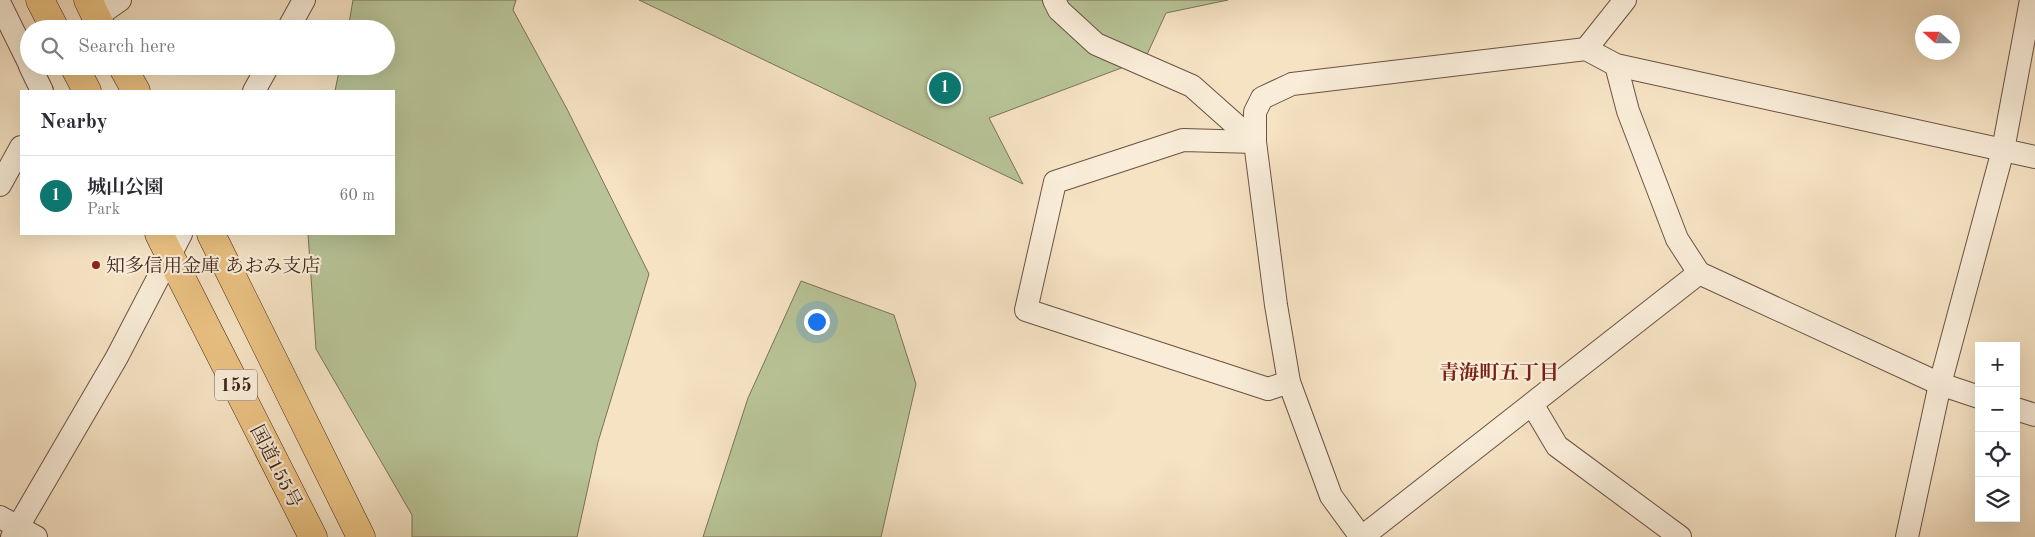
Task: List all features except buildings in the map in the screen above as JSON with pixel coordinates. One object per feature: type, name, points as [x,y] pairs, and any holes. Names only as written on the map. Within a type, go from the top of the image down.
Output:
[{"type":"highway","points":[[40,0],[50,20]]},
{"type":"highway","points":[[79,75],[86,90]]},
{"type":"highway","points":[[127,75],[135,90]]},
{"type":"highway","name":"155","points":[[211,235],[361,537]]},
{"type":"highway","name":"国道155号","points":[[170,241],[313,537]]},
{"type":"street","points":[[95,15],[120,0]]},
{"type":"street","points":[[293,20],[304,0]]},
{"type":"street","points":[[1054,0],[1059,10],[1096,44],[1192,86],[1254,142]]},
{"type":"street","points":[[1586,49],[1625,0]]},
{"type":"street","points":[[1907,537],[1940,384],[2003,150],[2031,0]]},
{"type":"street","points":[[0,4],[20,46]]},
{"type":"street","points":[[1699,273],[1362,537],[1331,496],[1289,382],[1269,258],[1254,142],[1255,112],[1262,98],[1292,84],[1586,49],[1616,64],[2035,157]]},
{"type":"street","points":[[1616,64],[1628,111],[1677,240],[1699,273],[1940,384],[1975,396]]},
{"type":"street","points":[[34,75],[42,90]]},
{"type":"street","points":[[255,90],[263,75]]},
{"type":"street","points":[[1254,142],[1184,140],[1055,182],[1026,310],[1268,388],[1289,382]]},
{"type":"street","points":[[0,185],[20,149]]},
{"type":"street","points":[[17,529],[116,357],[170,241]]},
{"type":"street","points":[[1532,404],[1557,446],[1680,537]]},
{"type":"street","points":[[2020,410],[2035,415]]},
{"type":"green space","points":[[353,0],[516,0],[513,10],[567,109],[649,274],[598,442],[577,537],[412,537],[412,515],[316,349],[308,235],[395,235],[395,90],[335,90],[338,75],[395,75],[395,20],[350,20]]},
{"type":"green space","points":[[639,0],[1228,0],[1166,13],[1145,59],[989,118],[1023,184]]},
{"type":"green space","points":[[801,281],[894,315],[916,384],[881,537],[703,537],[748,398]]},
{"type":"place","name":"城山公園","points":[[945,88]]},
{"type":"place","name":"知多信用金庫 あおみ支店","points":[[96,265]]},
{"type":"district","name":"青海町五丁目","points":[[1499,372]]}]
